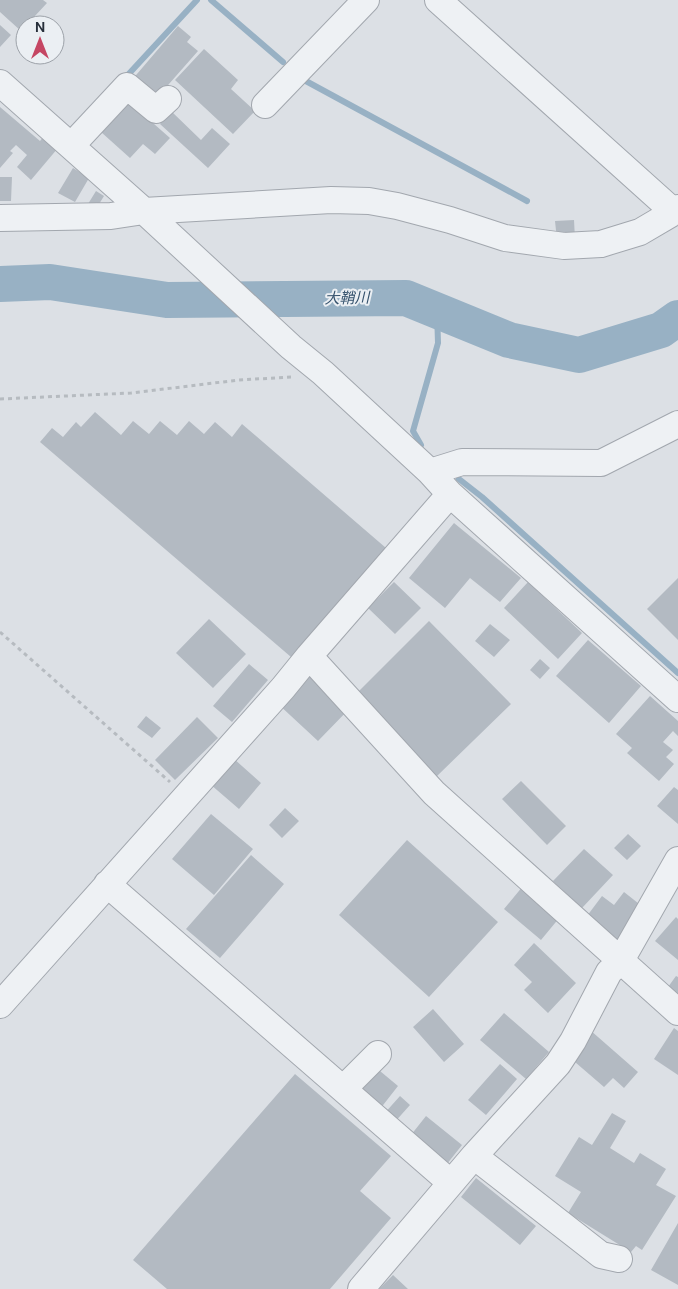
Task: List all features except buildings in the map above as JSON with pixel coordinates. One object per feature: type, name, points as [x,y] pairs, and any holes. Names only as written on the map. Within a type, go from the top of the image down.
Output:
[{"type":"street","points":[[265,105],[366,0]]},
{"type":"street","points":[[0,218],[110,216],[152,219],[331,200],[397,206],[450,220],[505,238],[564,246],[601,244],[640,232],[676,210],[438,0]]},
{"type":"street","points":[[0,83],[322,373],[430,472],[450,494],[678,699]]},
{"type":"street","points":[[71,146],[127,86],[156,110],[168,99]]},
{"type":"street","points":[[430,472],[462,462],[601,463],[678,424]]},
{"type":"street","points":[[0,1005],[283,688],[308,656],[450,494]]},
{"type":"street","points":[[308,656],[434,793],[620,962],[678,1012]]},
{"type":"street","points":[[361,1289],[451,1182],[558,1064],[609,972],[620,962],[678,860]]},
{"type":"street","points":[[107,884],[451,1182]]},
{"type":"street","points":[[343,1089],[378,1054]]},
{"type":"street","points":[[474,1156],[601,1255],[619,1259]]},
{"type":"path","points":[[0,399],[131,393],[239,380],[322,373]]},
{"type":"path","points":[[0,632],[186,797]]},
{"type":"waterway","points":[[125,78],[197,0]]},
{"type":"waterway","points":[[211,0],[283,62]]},
{"type":"waterway","points":[[304,80],[527,201]]},
{"type":"waterway","name":"大鞘川","points":[[0,284],[50,282],[167,300],[406,298],[509,340],[579,355],[661,330],[678,318]]},
{"type":"waterway","points":[[421,445],[413,431],[438,343],[437,311]]},
{"type":"waterway","points":[[459,479],[482,497],[678,673]]}]
